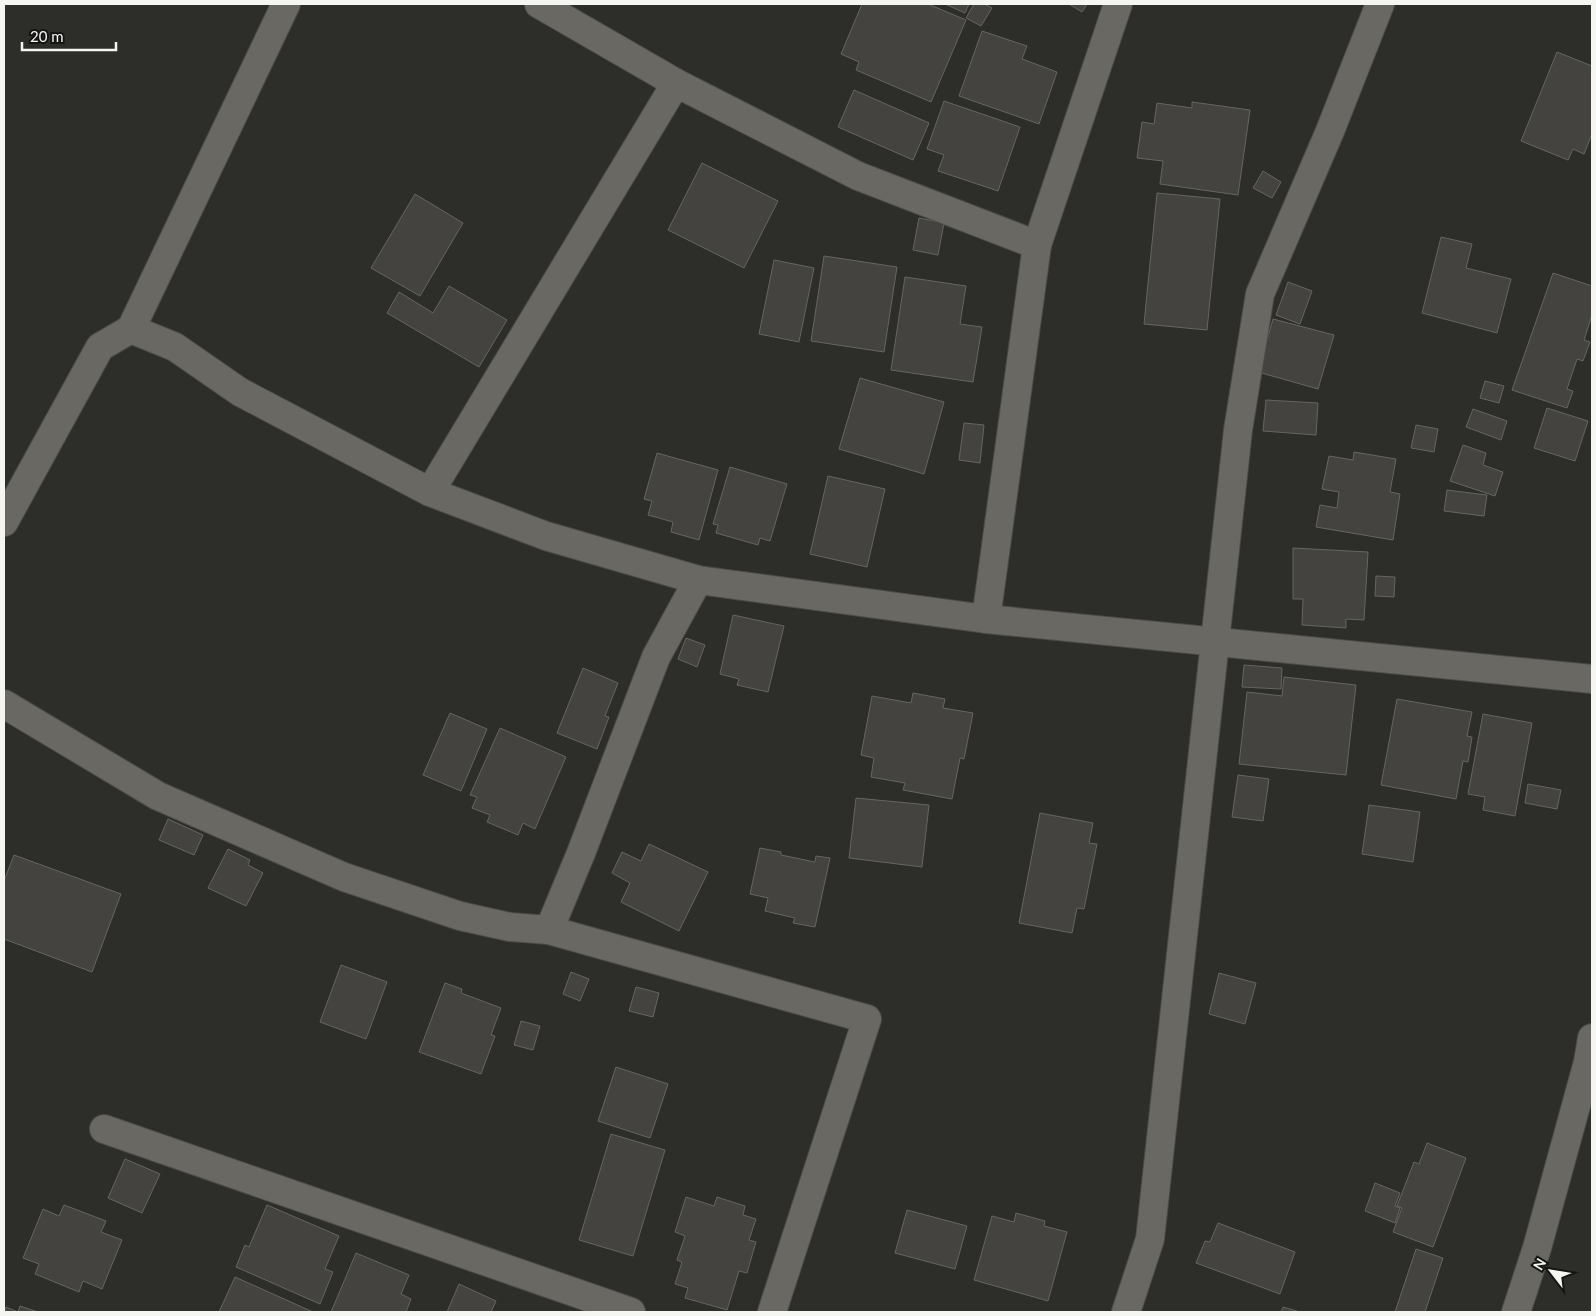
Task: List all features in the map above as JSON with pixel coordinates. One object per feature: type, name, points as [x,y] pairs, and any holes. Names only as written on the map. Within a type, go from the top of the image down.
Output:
[{"type":"street","points":[[539,4],[676,83],[858,176],[1037,245]]},
{"type":"street","points":[[986,619],[1037,245],[1118,4]]},
{"type":"street","points":[[1126,1312],[1150,1239],[1238,430],[1260,294],[1330,131],[1380,4]]},
{"type":"street","points":[[4,522],[100,347],[131,329],[280,8]]},
{"type":"street","points":[[430,492],[676,83]]},
{"type":"street","points":[[131,329],[175,347],[240,392],[430,492],[546,536],[698,580],[986,619],[1592,679]]},
{"type":"street","points":[[549,930],[581,853],[656,657],[698,580]]},
{"type":"street","points":[[4,704],[158,796],[344,877],[460,916],[510,927],[549,930],[867,1018],[772,1312]]},
{"type":"street","points":[[1516,1312],[1540,1239],[1588,1062],[1592,1038]]},
{"type":"street","points":[[104,1129],[631,1312]]},
{"type":"building","points":[[862,4],[928,4],[966,20],[931,102],[856,70],[859,62],[841,54]]},
{"type":"building","points":[[945,4],[969,4],[965,13]]},
{"type":"building","points":[[974,4],[984,4],[992,8],[981,26],[966,18]]},
{"type":"building","points":[[1069,4],[1087,4],[1082,12]]},
{"type":"building","points":[[982,31],[1027,46],[1022,59],[1057,72],[1039,124],[959,96]]},
{"type":"building","points":[[1557,52],[1592,66],[1592,134],[1584,154],[1573,149],[1568,160],[1521,141]]},
{"type":"building","points":[[854,90],[929,123],[913,160],[838,127]]},
{"type":"building","points":[[944,101],[1020,127],[998,191],[938,171],[944,155],[927,149]]},
{"type":"building","points":[[1192,102],[1250,110],[1238,195],[1160,184],[1163,161],[1137,158],[1142,122],[1154,124],[1157,103],[1192,108]]},
{"type":"building","points":[[702,163],[778,201],[744,268],[668,230]]},
{"type":"building","points":[[1263,171],[1281,182],[1272,198],[1253,188]]},
{"type":"building","points":[[1157,193],[1220,199],[1207,330],[1144,324]]},
{"type":"building","points":[[415,194],[463,223],[420,296],[371,268]]},
{"type":"building","points":[[919,218],[944,223],[938,255],[913,250]]},
{"type":"building","points":[[1441,237],[1472,244],[1466,268],[1511,279],[1497,333],[1422,313]]},
{"type":"building","points":[[824,256],[897,267],[884,352],[811,341]]},
{"type":"building","points":[[774,260],[814,268],[799,342],[759,334]]},
{"type":"building","points":[[1553,273],[1592,286],[1592,315],[1584,340],[1590,342],[1583,361],[1577,359],[1567,389],[1573,391],[1567,408],[1512,390]]},
{"type":"building","points":[[905,277],[966,286],[960,324],[982,327],[973,382],[891,370]]},
{"type":"building","points":[[1288,282],[1312,291],[1300,324],[1276,315]]},
{"type":"building","points":[[449,286],[507,320],[479,367],[387,313],[399,292],[433,313]]},
{"type":"building","points":[[1273,319],[1334,335],[1318,389],[1258,372]]},
{"type":"building","points":[[860,378],[944,402],[924,474],[839,449]]},
{"type":"building","points":[[1485,381],[1504,386],[1499,403],[1480,398]]},
{"type":"building","points":[[1266,400],[1318,403],[1316,435],[1263,431]]},
{"type":"building","points":[[1547,408],[1588,421],[1575,461],[1534,448]]},
{"type":"building","points":[[1473,409],[1507,421],[1501,440],[1466,427]]},
{"type":"building","points":[[964,423],[984,425],[980,463],[959,460]]},
{"type":"building","points":[[1416,425],[1438,429],[1434,452],[1411,448]]},
{"type":"building","points":[[1463,445],[1486,453],[1483,465],[1503,472],[1495,496],[1450,481]]},
{"type":"building","points":[[1354,452],[1396,459],[1390,492],[1400,494],[1393,540],[1316,527],[1320,505],[1337,508],[1339,492],[1322,489],[1329,456],[1353,460]]},
{"type":"building","points":[[657,453],[718,470],[699,540],[671,532],[673,522],[648,515],[652,501],[644,499]]},
{"type":"building","points":[[730,467],[787,484],[770,541],[760,538],[758,545],[716,533],[718,525],[713,524]]},
{"type":"building","points":[[828,476],[885,489],[867,567],[810,554]]},
{"type":"building","points":[[1447,490],[1487,495],[1484,516],[1444,511]]},
{"type":"building","points":[[1293,548],[1368,552],[1364,620],[1346,619],[1346,628],[1302,625],[1303,599],[1293,599]]},
{"type":"building","points":[[1376,576],[1395,577],[1394,597],[1375,596]]},
{"type":"building","points":[[733,615],[784,626],[768,692],[737,685],[739,679],[720,674]]},
{"type":"building","points":[[686,638],[705,645],[697,667],[678,659]]},
{"type":"building","points":[[1244,665],[1282,668],[1281,689],[1242,687]]},
{"type":"building","points":[[583,668],[618,683],[605,716],[609,717],[597,749],[557,733]]},
{"type":"building","points":[[1284,677],[1356,685],[1346,775],[1239,764],[1247,692],[1282,696]]},
{"type":"building","points":[[913,693],[945,699],[943,708],[973,713],[964,759],[960,758],[952,799],[903,790],[905,783],[871,777],[874,758],[861,755],[872,696],[911,703]]},
{"type":"building","points":[[1397,699],[1472,712],[1467,736],[1472,737],[1468,762],[1463,761],[1456,799],[1381,785]]},
{"type":"building","points":[[450,713],[487,729],[461,791],[423,775]]},
{"type":"building","points":[[1483,714],[1532,723],[1515,816],[1483,810],[1485,797],[1468,794]]},
{"type":"building","points":[[500,728],[566,757],[535,829],[523,823],[518,835],[487,822],[490,815],[472,808],[477,797],[470,795]]},
{"type":"building","points":[[1238,775],[1269,779],[1263,821],[1232,817]]},
{"type":"building","points":[[1528,784],[1561,790],[1557,809],[1525,803]]},
{"type":"building","points":[[856,798],[929,805],[922,867],[849,858]]},
{"type":"building","points":[[1369,805],[1420,812],[1413,862],[1362,854]]},
{"type":"building","points":[[1040,813],[1093,823],[1089,843],[1097,844],[1084,909],[1077,908],[1072,933],[1019,923]]},
{"type":"building","points":[[168,819],[203,835],[194,855],[159,840]]},
{"type":"building","points":[[649,844],[708,872],[679,931],[621,902],[630,883],[612,873],[622,852],[641,861]]},
{"type":"building","points":[[760,848],[781,852],[781,855],[815,862],[816,856],[830,858],[815,927],[793,923],[795,918],[765,911],[768,898],[750,894]]},
{"type":"building","points":[[228,849],[250,860],[248,865],[263,873],[246,906],[208,888]]},
{"type":"building","points":[[14,855],[121,894],[92,972],[4,939],[4,881]]},
{"type":"building","points":[[341,965],[387,982],[366,1039],[320,1022]]},
{"type":"building","points":[[571,972],[589,979],[580,1001],[563,994]]},
{"type":"building","points":[[1219,973],[1256,983],[1245,1024],[1209,1014]]},
{"type":"building","points":[[445,983],[462,989],[461,993],[501,1008],[491,1035],[495,1036],[481,1074],[419,1052]]},
{"type":"building","points":[[636,987],[659,993],[653,1017],[629,1011]]},
{"type":"building","points":[[521,1021],[540,1026],[533,1050],[514,1045]]},
{"type":"building","points":[[616,1067],[668,1084],[650,1138],[598,1121]]},
{"type":"building","points":[[611,1134],[665,1150],[633,1256],[579,1240]]},
{"type":"building","points":[[1427,1143],[1466,1158],[1433,1247],[1393,1232],[1402,1208],[1397,1206],[1414,1162],[1419,1164]]},
{"type":"building","points":[[125,1159],[160,1174],[142,1213],[108,1198]]},
{"type":"building","points":[[1375,1183],[1400,1193],[1395,1206],[1400,1208],[1395,1223],[1365,1211]]},
{"type":"building","points":[[686,1197],[714,1206],[717,1197],[745,1206],[743,1215],[756,1219],[749,1240],[756,1242],[747,1273],[739,1271],[727,1310],[685,1298],[688,1288],[675,1284],[682,1262],[677,1260],[685,1236],[675,1232]]},
{"type":"building","points":[[64,1205],[106,1221],[101,1232],[122,1240],[102,1289],[83,1281],[79,1292],[35,1274],[39,1264],[23,1258],[43,1209],[59,1216]]},
{"type":"building","points":[[267,1205],[339,1236],[325,1269],[333,1272],[320,1304],[236,1267],[245,1245],[249,1247]]},
{"type":"building","points":[[907,1210],[967,1226],[955,1269],[895,1253]]},
{"type":"building","points":[[1016,1213],[1045,1221],[1044,1226],[1067,1232],[1048,1301],[974,1280],[992,1216],[1014,1222]]},
{"type":"building","points":[[1218,1223],[1295,1252],[1280,1294],[1196,1263],[1205,1241],[1210,1242]]},
{"type":"building","points":[[1416,1249],[1443,1258],[1425,1312],[1395,1312]]},
{"type":"building","points":[[356,1253],[409,1275],[401,1294],[411,1299],[406,1312],[331,1312]]},
{"type":"building","points":[[235,1277],[313,1312],[219,1312]]},
{"type":"building","points":[[459,1284],[496,1301],[491,1312],[447,1312]]},
{"type":"building","points":[[20,1306],[38,1312],[18,1312]]},
{"type":"building","points":[[6,1307],[18,1312],[4,1312]]},
{"type":"building","points":[[1283,1307],[1300,1312],[1281,1312]]}]
